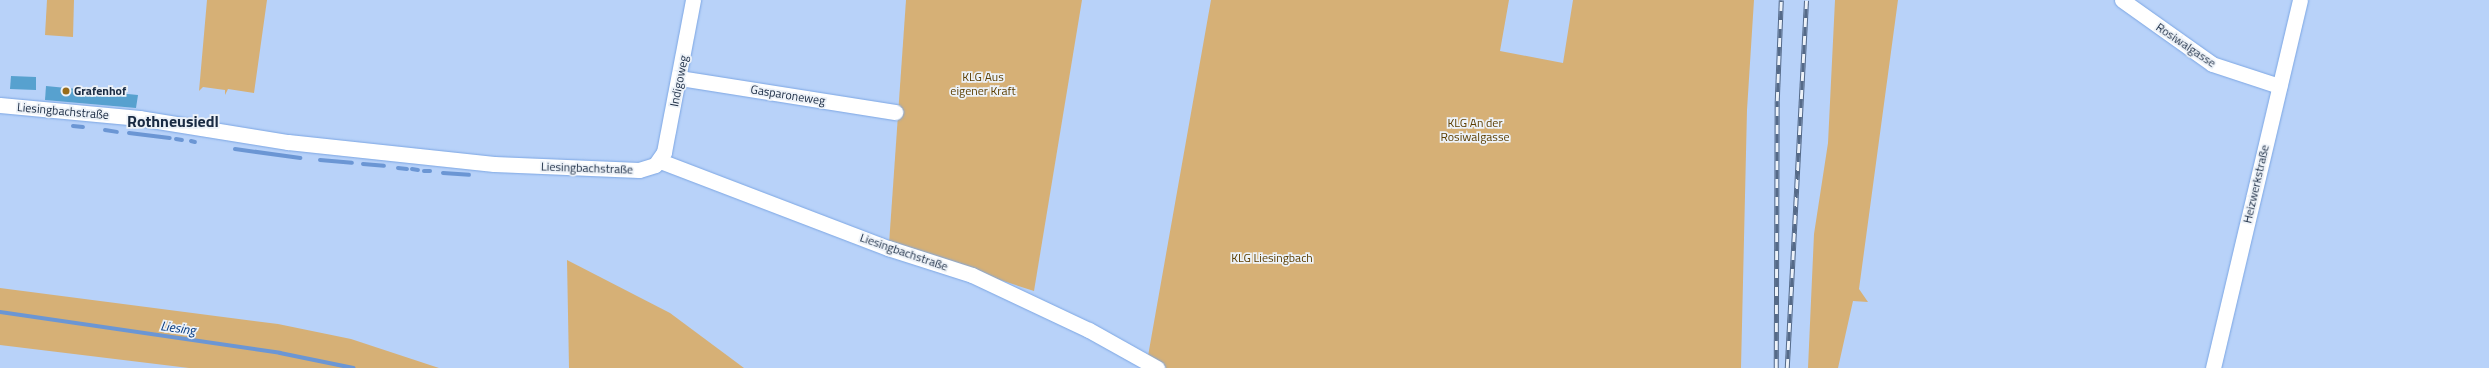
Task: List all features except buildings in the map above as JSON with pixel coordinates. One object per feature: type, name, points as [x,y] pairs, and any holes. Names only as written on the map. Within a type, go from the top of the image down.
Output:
[{"type":"street","name":"Indigoweg","points":[[660,161],[680,78],[693,0]]},
{"type":"street","name":"Rosiwalgasse","points":[[2122,0],[2212,64],[2279,86]]},
{"type":"street","name":"Heizwerkstraße","points":[[2213,368],[2300,0]]},
{"type":"street","name":"Gasparoneweg","points":[[680,78],[895,112]]},
{"type":"street","name":"Liesingbachstraße","points":[[0,105],[139,118],[288,142],[494,164],[632,171],[660,161],[888,248],[972,275],[1089,330],[1157,368]]},
{"type":"green space","points":[[47,0],[74,0],[73,37],[45,35]]},
{"type":"green space","points":[[207,0],[267,0],[254,93],[228,89],[225,95],[225,90],[203,87],[199,91]]},
{"type":"green space","name":"KLG Aus eigener Kraft","points":[[906,0],[1082,0],[1034,291],[889,244]]},
{"type":"green space","points":[[1211,0],[1509,0],[1500,51],[1563,63],[1573,0],[1754,0],[1747,110],[1741,368],[1166,368],[1148,356]]},
{"type":"green space","points":[[1835,0],[1898,0],[1859,289],[1868,302],[1853,301],[1838,368],[1808,368],[1814,234],[1828,143]]},
{"type":"green space","points":[[567,260],[670,313],[744,368],[569,368]]},
{"type":"green space","points":[[0,288],[278,324],[351,339],[439,368],[189,368],[0,345]]},
{"type":"waterway","points":[[73,126],[83,127]]},
{"type":"waterway","points":[[105,130],[117,132]]},
{"type":"waterway","points":[[129,133],[170,138]]},
{"type":"waterway","points":[[176,139],[182,140]]},
{"type":"waterway","points":[[191,141],[195,142]]},
{"type":"waterway","points":[[235,149],[300,158]]},
{"type":"waterway","points":[[320,160],[352,163]]},
{"type":"waterway","points":[[363,164],[384,166]]},
{"type":"waterway","points":[[398,168],[407,169]]},
{"type":"waterway","points":[[412,169],[418,170]]},
{"type":"waterway","points":[[424,171],[430,171]]},
{"type":"waterway","points":[[443,173],[469,175]]},
{"type":"waterway","name":"Liesing","points":[[0,312],[280,353],[353,368]]},
{"type":"railway","points":[[1776,368],[1777,101],[1781,0]]},
{"type":"railway","points":[[1787,368],[1806,0]]},
{"type":"place","name":"Grafenhof","points":[[66,91]]},
{"type":"district","name":"Rothneusiedl","points":[[173,121]]},
{"type":"park label","name":"KLG An der Rosiwalgasse","points":[[1475,130]]},
{"type":"park label","name":"KLG Liesingbach","points":[[1272,258]]}]
